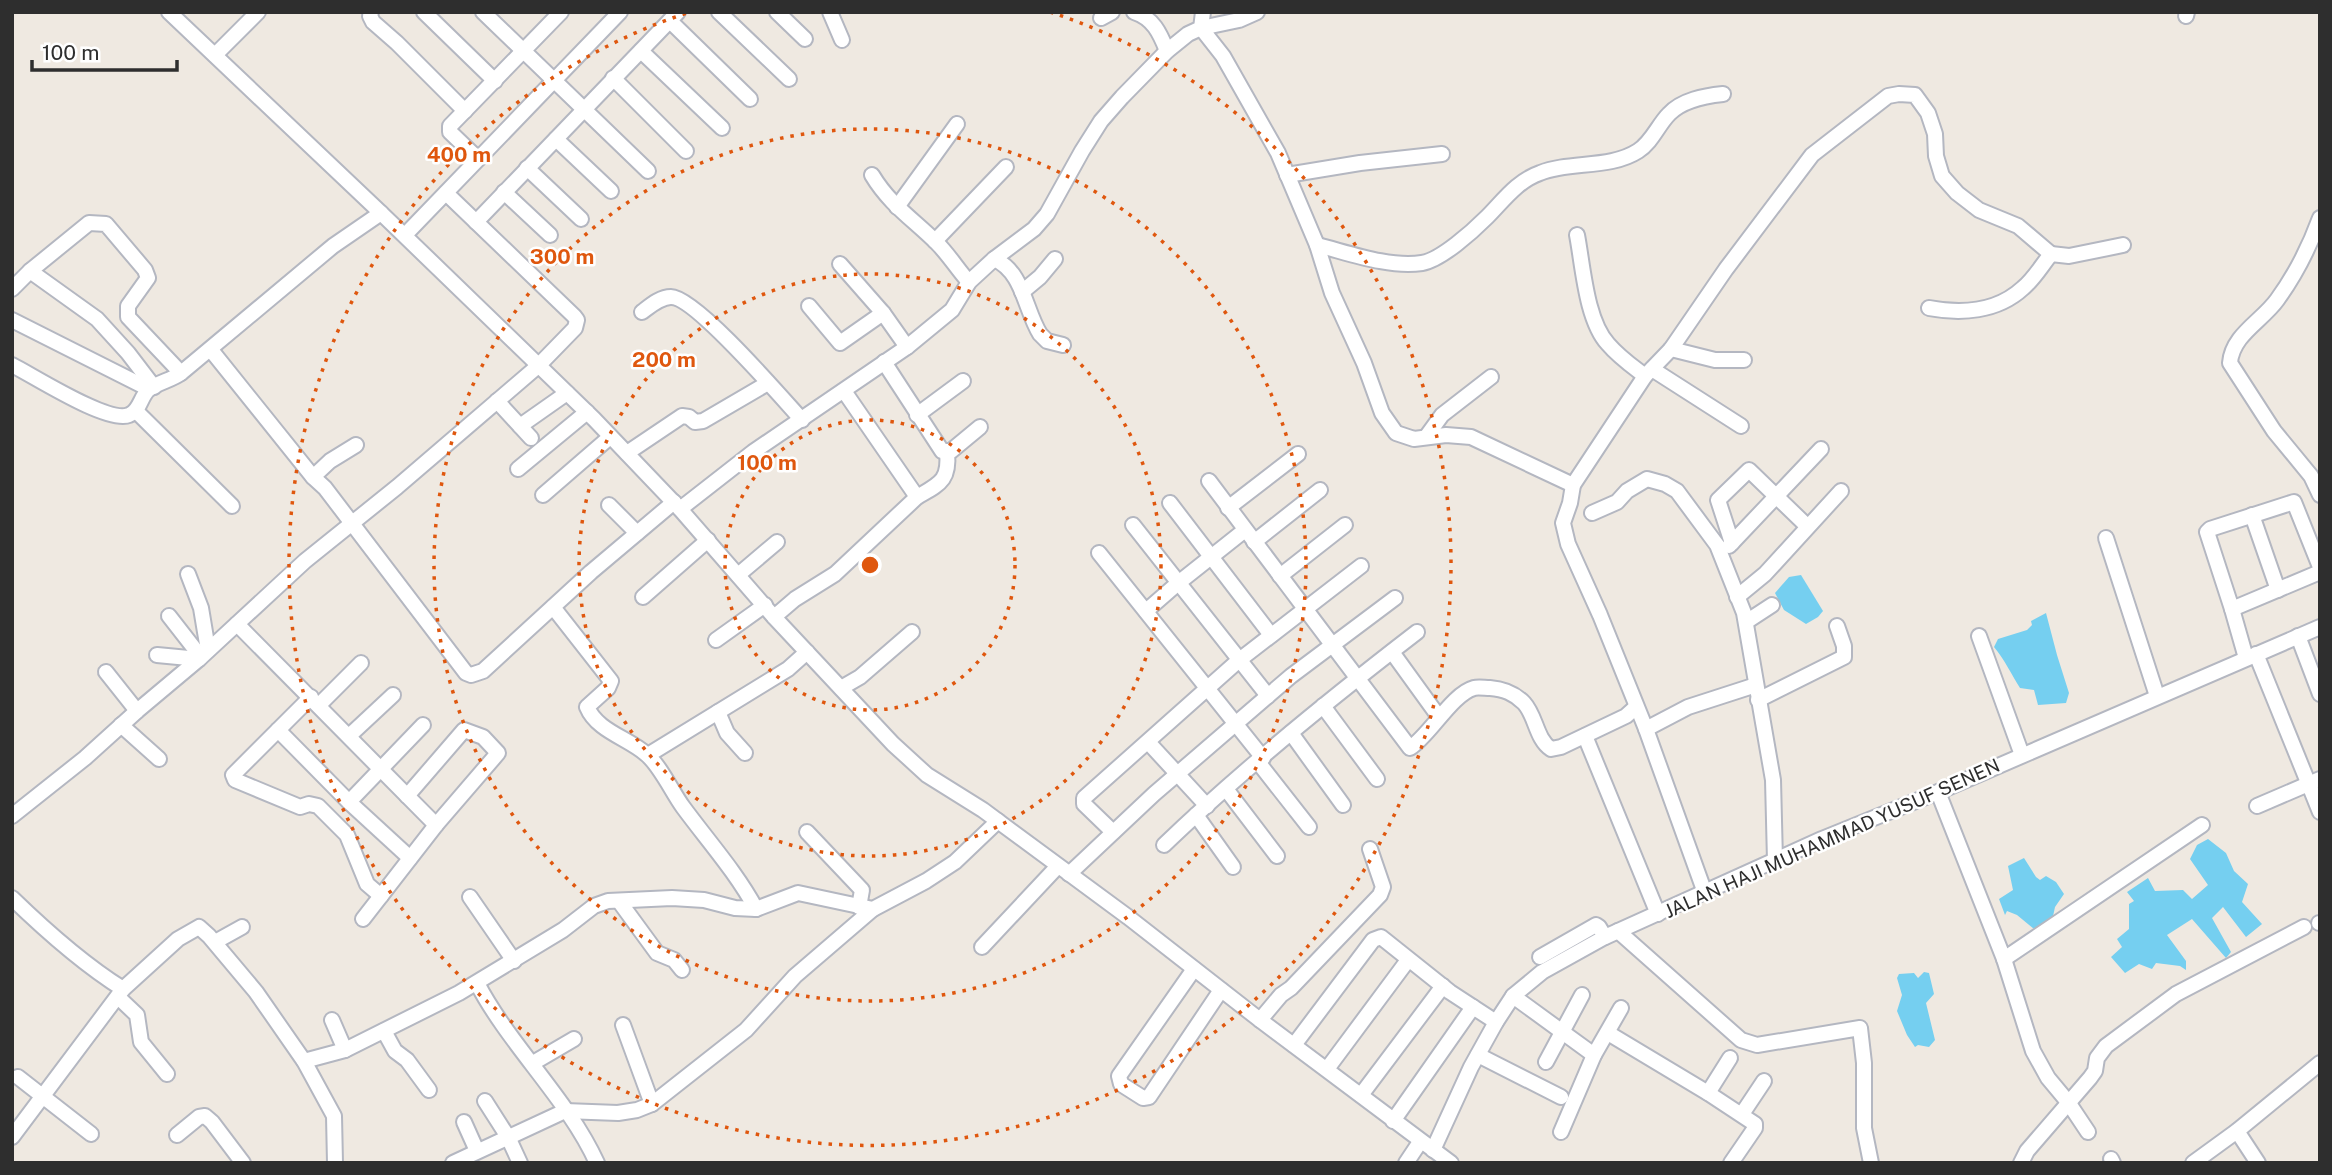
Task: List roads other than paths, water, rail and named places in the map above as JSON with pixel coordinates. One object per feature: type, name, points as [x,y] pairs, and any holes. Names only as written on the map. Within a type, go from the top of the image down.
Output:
[{"type":"street","points":[[169,12],[587,412],[677,505],[769,611],[893,744],[928,775],[998,821],[1451,1163]]},
{"type":"street","points":[[215,55],[258,12]]},
{"type":"street","points":[[371,12],[373,22],[465,111]]},
{"type":"street","points":[[424,12],[495,81]]},
{"type":"street","points":[[483,12],[648,171]]},
{"type":"street","points":[[405,235],[620,12]]},
{"type":"street","points":[[719,12],[789,79]]},
{"type":"street","points":[[777,12],[805,39]]},
{"type":"street","points":[[1133,12],[1151,22],[1160,33],[1167,51]]},
{"type":"street","points":[[1200,28],[1203,12]]},
{"type":"street","points":[[211,350],[313,477],[325,488],[405,590],[420,615],[471,676],[483,671],[636,533],[907,347],[952,310],[969,282],[995,258],[1034,229],[1047,214],[1101,121],[1167,51],[1200,28],[1238,20],[1257,12]]},
{"type":"street","points":[[831,13],[842,40]]},
{"type":"street","points":[[478,159],[449,128],[452,122],[495,81],[552,15]]},
{"type":"street","points":[[475,222],[674,17],[750,99]]},
{"type":"street","points":[[1200,28],[1223,56],[1261,120],[1317,245],[1332,293],[1364,363],[1382,413],[1396,433],[1414,439],[1446,435],[1471,438],[1573,485]]},
{"type":"street","points":[[641,51],[722,128]]},
{"type":"street","points":[[613,78],[686,150]]},
{"type":"street","points":[[1317,245],[1393,263],[1424,263],[1455,246],[1512,190],[1525,181],[1540,173],[1622,158],[1639,150],[1650,140],[1670,113],[1691,100],[1723,94]]},
{"type":"street","points":[[1705,892],[1646,729],[1564,530],[1563,523],[1573,485],[1649,373],[1671,349],[1726,269],[1812,155],[1888,96],[1910,94],[1919,99],[1928,113],[1935,134],[1936,156],[1942,176],[1957,193],[1979,210],[2018,226],[2051,254],[2069,256],[2123,245]]},
{"type":"street","points":[[897,207],[957,124]]},
{"type":"street","points":[[556,139],[611,191]]},
{"type":"street","points":[[1287,175],[1442,154]]},
{"type":"street","points":[[935,241],[1006,167]]},
{"type":"street","points":[[527,168],[581,219]]},
{"type":"street","points":[[872,175],[883,193],[935,241],[969,282]]},
{"type":"street","points":[[505,192],[550,234]]},
{"type":"street","points":[[12,816],[85,758],[305,561],[538,366],[575,328],[577,320],[446,193]]},
{"type":"street","points":[[12,365],[69,397],[107,414],[123,417],[136,411],[151,388],[181,373],[333,246],[381,213]]},
{"type":"street","points":[[2320,218],[2308,252],[2278,299],[2262,318],[2241,335],[2230,354],[2230,363],[2274,431],[2311,476],[2320,495]]},
{"type":"street","points":[[12,289],[89,223],[106,224],[145,270],[148,278],[128,306],[128,317],[181,373]]},
{"type":"street","points":[[1577,234],[1592,312],[1597,329],[1606,343],[1649,373],[1741,426]]},
{"type":"street","points":[[1929,308],[1968,312],[2007,300],[2024,288],[2051,254]]},
{"type":"street","points":[[995,258],[1003,262],[1012,273],[1041,334],[1047,341],[1063,345]]},
{"type":"street","points":[[1022,292],[1040,277],[1055,259]]},
{"type":"street","points":[[840,264],[883,313],[907,347]]},
{"type":"street","points":[[30,271],[97,318],[128,352],[151,388]]},
{"type":"street","points":[[642,312],[659,300],[671,297],[681,299],[727,340],[802,420]]},
{"type":"street","points":[[809,306],[840,343],[883,313]]},
{"type":"street","points":[[12,320],[151,388]]},
{"type":"street","points":[[1671,349],[1715,360],[1744,360]]},
{"type":"street","points":[[884,362],[894,373],[917,415],[942,451],[947,452]]},
{"type":"street","points":[[1426,437],[1442,415],[1491,377]]},
{"type":"street","points":[[917,415],[963,381]]},
{"type":"street","points":[[627,453],[682,416],[695,422],[703,421],[768,383]]},
{"type":"street","points":[[844,391],[917,497]]},
{"type":"street","points":[[520,426],[567,393]]},
{"type":"street","points":[[497,401],[531,438]]},
{"type":"street","points":[[136,411],[232,506]]},
{"type":"street","points":[[518,469],[587,412]]},
{"type":"street","points":[[947,452],[979,428]]},
{"type":"street","points":[[543,495],[610,437]]},
{"type":"street","points":[[313,477],[330,461],[356,445]]},
{"type":"street","points":[[1721,555],[1821,449]]},
{"type":"street","points":[[716,640],[835,575],[917,497],[945,476],[947,452]]},
{"type":"street","points":[[1228,508],[1298,454]]},
{"type":"street","points":[[1732,542],[1718,500],[1749,470],[1807,526]]},
{"type":"street","points":[[1592,513],[1616,502],[1627,491],[1647,479],[1677,491],[1717,545],[1746,622],[1773,780],[1776,861]]},
{"type":"street","points":[[1209,481],[1410,748],[1427,733],[1439,717],[1474,688],[1500,689],[1517,695],[1530,709],[1548,748],[1561,747],[1585,736],[1626,716],[1636,707]]},
{"type":"street","points":[[1146,611],[1210,557],[1249,536],[1320,490]]},
{"type":"street","points":[[1737,597],[1765,574],[1841,491]]},
{"type":"street","points":[[2320,567],[2294,502],[2207,532],[2232,609],[2251,656],[2314,782],[2320,812]]},
{"type":"street","points":[[1170,503],[1271,635]]},
{"type":"street","points":[[609,505],[636,533]]},
{"type":"street","points":[[2252,515],[2278,590]]},
{"type":"street","points":[[1133,525],[1268,696]]},
{"type":"street","points":[[1280,576],[1345,525]]},
{"type":"street","points":[[2106,538],[2157,696]]},
{"type":"street","points":[[643,597],[708,540]]},
{"type":"street","points":[[738,575],[777,542]]},
{"type":"street","points":[[1099,553],[1235,724],[1309,827]]},
{"type":"street","points":[[1113,832],[1084,804],[1084,798],[1205,688],[1362,566]]},
{"type":"street","points":[[2232,609],[2320,572]]},
{"type":"street","points":[[188,574],[201,608],[203,655]]},
{"type":"street","points":[[982,947],[1064,870],[1113,832],[1268,696],[1395,597]]},
{"type":"street","points":[[1746,622],[1772,605]]},
{"type":"street","points":[[554,607],[611,681],[608,688],[589,704],[588,710],[604,727],[648,755],[744,887],[756,909]]},
{"type":"street","points":[[169,617],[203,655]]},
{"type":"street","points":[[237,624],[436,825]]},
{"type":"street","points":[[1646,729],[1688,707],[1757,693],[1844,657],[1844,646],[1837,626]]},
{"type":"street","name":"JALAN HAJI MUHAMMAD YUSUF SENEN","points":[[1433,1150],[1496,1022],[1513,996],[1530,979],[1612,934],[1705,892],[2320,627]]},
{"type":"street","points":[[841,688],[860,677],[912,632]]},
{"type":"street","points":[[1164,845],[1323,706],[1417,632]]},
{"type":"street","points":[[1979,636],[2022,755]]},
{"type":"street","points":[[2298,636],[2320,694]]},
{"type":"street","points":[[648,755],[788,669],[807,652]]},
{"type":"street","points":[[1392,652],[1439,717]]},
{"type":"street","points":[[157,655],[203,655]]},
{"type":"street","points":[[361,663],[278,730],[233,775],[235,780],[300,807],[309,804],[318,806],[347,835],[367,884],[381,896]]},
{"type":"street","points":[[106,672],[136,711]]},
{"type":"street","points":[[349,736],[393,695]]},
{"type":"street","points":[[1323,706],[1377,779]]},
{"type":"street","points":[[718,712],[727,733],[745,753]]},
{"type":"street","points":[[121,724],[159,759]]},
{"type":"street","points":[[349,802],[423,726]]},
{"type":"street","points":[[278,730],[349,802],[410,858]]},
{"type":"street","points":[[363,919],[436,825],[498,753],[483,737],[464,730],[407,796]]},
{"type":"street","points":[[1291,733],[1343,805]]},
{"type":"street","points":[[1585,736],[1658,914]]},
{"type":"street","points":[[1148,742],[1178,773],[1234,867]]},
{"type":"street","points":[[2257,806],[2314,782]]},
{"type":"street","points":[[1226,789],[1277,856]]},
{"type":"street","points":[[1938,793],[2004,960],[2040,1067],[2088,1132]]},
{"type":"street","points":[[453,1163],[565,1111],[618,1113],[652,1104],[746,1030],[794,975],[866,908],[926,881],[955,862],[998,821]]},
{"type":"street","points":[[2004,960],[2202,825]]},
{"type":"street","points":[[807,832],[862,890],[866,908]]},
{"type":"street","points":[[1260,1020],[1280,995],[1291,988],[1380,895],[1383,887],[1370,849]]},
{"type":"street","points":[[304,1061],[345,1050],[477,983],[563,930],[594,906],[608,901],[672,898],[704,900],[735,908],[756,909],[798,893],[866,908]]},
{"type":"street","points":[[470,897],[514,961]]},
{"type":"street","points":[[12,898],[120,993],[137,1015],[141,1042],[167,1074]]},
{"type":"street","points":[[619,901],[657,953],[674,960],[682,970]]},
{"type":"street","points":[[1540,957],[1596,925],[1612,934],[1748,1044],[1757,1045],[1860,1028],[1864,1062],[1864,1128],[1871,1163]]},
{"type":"street","points":[[215,942],[242,927]]},
{"type":"street","points":[[2021,1163],[2027,1151],[2090,1078],[2095,1071],[2097,1058],[2106,1046],[2176,994],[2304,927]]},
{"type":"street","points":[[15,1127],[44,1096],[120,993],[178,939],[195,928],[202,928],[262,1000],[304,1061],[334,1116],[335,1163]]},
{"type":"street","points":[[1294,1045],[1375,939],[1381,937],[1443,986],[1496,1022]]},
{"type":"street","points":[[1327,1069],[1408,960]]},
{"type":"street","points":[[1194,969],[1119,1076],[1121,1084],[1143,1098],[1149,1097],[1221,990]]},
{"type":"street","points":[[477,983],[495,1014],[533,1063],[597,1163]]},
{"type":"street","points":[[1361,1095],[1443,986]]},
{"type":"street","points":[[1546,1062],[1582,995]]},
{"type":"street","points":[[1513,996],[1594,1055]]},
{"type":"street","points":[[1394,1121],[1474,1007]]},
{"type":"street","points":[[1561,1132],[1594,1055],[1621,1008]]},
{"type":"street","points":[[332,1020],[345,1050]]},
{"type":"street","points":[[624,1025],[652,1104]]},
{"type":"street","points":[[384,1031],[395,1051],[407,1060],[429,1090]]},
{"type":"street","points":[[1608,1033],[1755,1124],[1731,1163]]},
{"type":"street","points":[[533,1063],[574,1040]]},
{"type":"street","points":[[1478,1055],[1561,1097]]},
{"type":"street","points":[[1708,1093],[1730,1058]]},
{"type":"street","points":[[2193,1163],[2320,1063]]},
{"type":"street","points":[[18,1077],[91,1134]]},
{"type":"street","points":[[1742,1114],[1764,1081]]},
{"type":"street","points":[[485,1101],[508,1137],[520,1163]]},
{"type":"street","points":[[177,1135],[205,1116],[243,1163]]},
{"type":"street","points":[[464,1122],[477,1151]]},
{"type":"street","points":[[2237,1131],[2258,1163]]},
{"type":"street","points":[[1406,1163],[1420,1142]]},
{"type":"water","points":[[1801,575],[1823,611],[1806,624],[1784,610],[1775,593],[1789,577]]},
{"type":"water","points":[[2046,613],[2069,693],[2066,703],[2038,705],[2034,690],[2020,688],[1994,647],[1998,639],[2027,630],[2032,625],[2031,621]]},
{"type":"water","points":[[2208,839],[2226,853],[2234,871],[2248,884],[2242,902],[2262,924],[2246,937],[2223,907],[2212,918],[2231,952],[2226,958],[2192,919],[2167,935],[2186,961],[2186,970],[2180,966],[2156,963],[2152,969],[2139,964],[2125,973],[2111,957],[2122,947],[2117,939],[2129,929],[2129,904],[2134,901],[2127,892],[2148,878],[2155,891],[2183,890],[2192,899],[2208,885],[2190,859],[2197,845]]},
{"type":"water","points":[[2024,858],[2036,877],[2040,880],[2046,876],[2056,882],[2064,894],[2055,907],[2052,921],[2034,929],[2017,915],[2007,911],[2005,915],[1999,899],[2013,890],[2008,866]]},
{"type":"water","points":[[1924,972],[1929,973],[1934,994],[1926,1003],[1935,1040],[1929,1047],[1915,1047],[1897,1011],[1902,995],[1897,978],[1899,974],[1914,973],[1918,978]]}]
